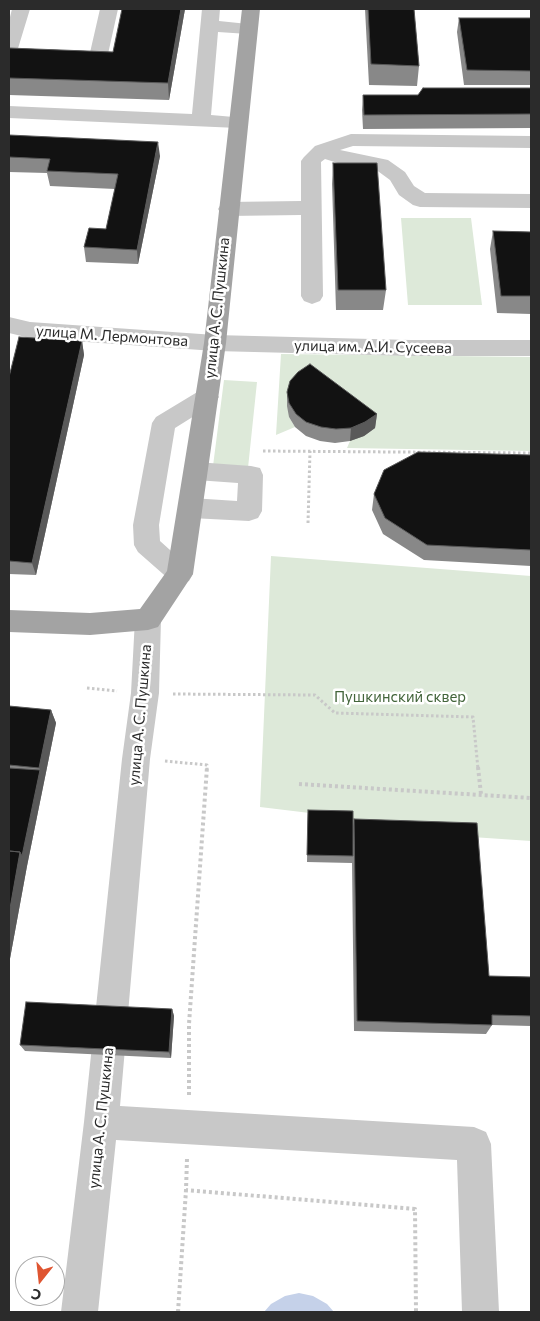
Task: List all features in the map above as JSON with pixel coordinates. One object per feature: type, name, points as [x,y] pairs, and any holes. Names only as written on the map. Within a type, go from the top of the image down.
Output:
[{"type":"main road","name":"улица А. С. Пушкина","points":[[148,619],[180,574],[215,343],[250,19]]},
{"type":"main road","points":[[9,620],[90,624],[148,619]]},
{"type":"street","points":[[9,52],[21,9]]},
{"type":"street","points":[[9,60],[97,62],[109,9]]},
{"type":"street","points":[[201,120],[209,18],[250,19]]},
{"type":"street","points":[[9,112],[238,122]]},
{"type":"street","points":[[312,296],[310,161],[322,150],[351,140],[531,142]]},
{"type":"street","points":[[322,150],[341,158],[381,164],[398,176],[406,190],[420,200],[531,200]]},
{"type":"street","points":[[228,209],[311,208]]},
{"type":"street","name":"улица М. Лермонтова","points":[[9,325],[30,330],[215,343]]},
{"type":"street","name":"улица им. А.И. Сусеева","points":[[215,343],[411,348],[531,348]]},
{"type":"street","points":[[180,574],[147,546],[146,525],[164,423],[207,397]]},
{"type":"street","points":[[190,508],[249,511],[251,475],[196,472]]},
{"type":"street","name":"улица А. С. Пушкина","points":[[79,1312],[99,1138],[136,759],[145,694],[148,619]]},
{"type":"street","points":[[99,1138],[189,1127],[474,1144],[481,1312]]},
{"type":"path","points":[[264,451],[531,453]]},
{"type":"path","points":[[308,524],[310,451]]},
{"type":"path","points":[[87,688],[145,694],[315,695],[335,714],[473,717],[481,794]]},
{"type":"path","points":[[136,759],[207,765],[189,1024],[189,1127],[178,1312]]},
{"type":"path","points":[[299,784],[531,798]]},
{"type":"path","points":[[186,1190],[415,1209],[416,1312]]},
{"type":"green space","points":[[401,218],[471,218],[482,305],[408,305]]},
{"type":"green space","points":[[281,354],[531,357],[531,451],[347,448],[350,441],[289,417],[295,427],[276,435]]},
{"type":"green space","points":[[224,380],[257,382],[248,468],[213,466]]},
{"type":"green space","name":"Пушкинский сквер","points":[[271,556],[531,576],[531,841],[352,833],[351,818],[260,807]]},
{"type":"water","points":[[299,1293],[313,1296],[327,1304],[334,1312],[264,1312],[271,1304],[285,1296]]},
{"type":"building","points":[[122,9],[181,9],[168,83],[9,78],[9,48],[113,52]]},
{"type":"building","points":[[368,9],[414,9],[419,66],[371,64]]},
{"type":"building","points":[[459,18],[531,18],[531,71],[467,70]]},
{"type":"building","points":[[423,88],[531,88],[531,114],[364,115],[363,95],[418,95]]},
{"type":"building","points":[[9,135],[158,142],[137,250],[84,247],[89,228],[106,229],[118,174],[47,171],[50,159],[9,157]]},
{"type":"building","points":[[333,163],[377,163],[386,290],[338,290]]},
{"type":"building","points":[[493,231],[531,232],[531,296],[501,296]]},
{"type":"building","points":[[19,337],[82,341],[32,563],[9,561],[9,377]]},
{"type":"building","points":[[310,364],[377,414],[351,428],[321,427],[306,422],[296,414],[289,403],[287,392],[290,381],[298,372]]},
{"type":"building","points":[[418,452],[531,455],[531,550],[427,545],[385,518],[374,494],[384,470]]},
{"type":"building","points":[[9,706],[51,710],[39,768],[9,765]]},
{"type":"building","points":[[9,768],[40,770],[22,856],[20,852],[9,851]]},
{"type":"building","points":[[308,810],[353,811],[353,856],[307,855]]},
{"type":"building","points":[[354,819],[477,823],[489,976],[531,977],[531,1016],[492,1015],[492,1025],[357,1021]]},
{"type":"building","points":[[9,851],[20,852],[9,914]]},
{"type":"building","points":[[26,1002],[172,1009],[169,1052],[20,1045]]}]
